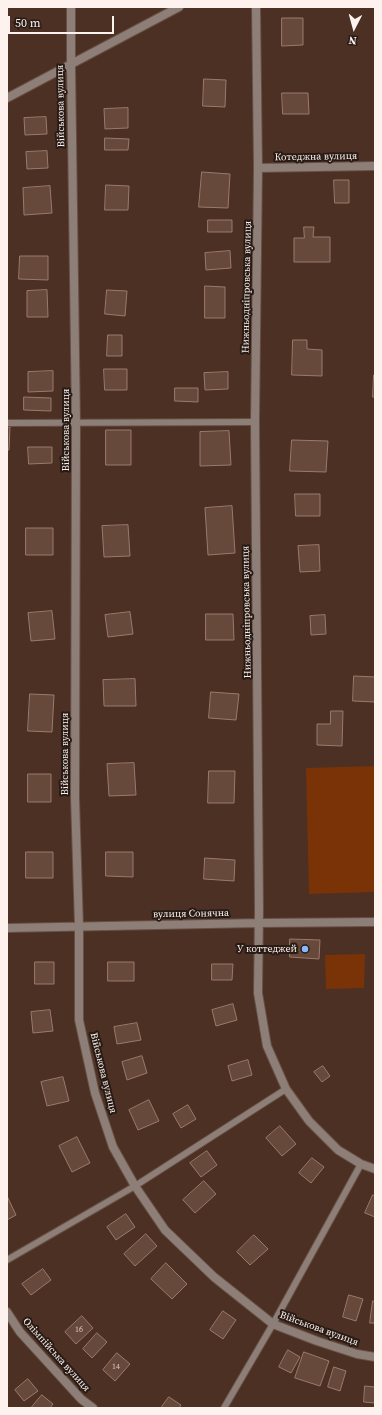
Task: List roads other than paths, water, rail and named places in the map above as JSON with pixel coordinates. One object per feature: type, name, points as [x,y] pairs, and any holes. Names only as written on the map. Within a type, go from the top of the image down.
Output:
[{"type":"street","name":"Військова вулиця","points":[[71,7],[76,423],[75,798],[79,927],[79,1020],[95,1093],[113,1147],[135,1186],[166,1230],[214,1277],[273,1324],[316,1341],[357,1354],[375,1357]]},
{"type":"street","points":[[7,98],[179,7]]},
{"type":"street","name":"Нижньодніпровська вулиця","points":[[256,7],[258,168],[255,422],[259,923],[258,993],[267,1046],[286,1089],[309,1121],[338,1150],[361,1164],[375,1169]]},
{"type":"street","name":"Котеджна вулиця","points":[[258,168],[375,166]]},
{"type":"street","name":"вулиця Сонячна","points":[[7,928],[375,922]]},
{"type":"street","name":"Олімпійська вулиця","points":[[7,1312],[20,1332],[81,1399],[93,1408]]},
{"type":"lane","points":[[7,423],[255,422]]},
{"type":"lane","points":[[7,1260],[135,1186],[286,1089]]},
{"type":"lane","points":[[224,1408],[273,1324],[361,1164]]},
{"type":"place","name":"У коттеджей","points":[[305,949]]}]
